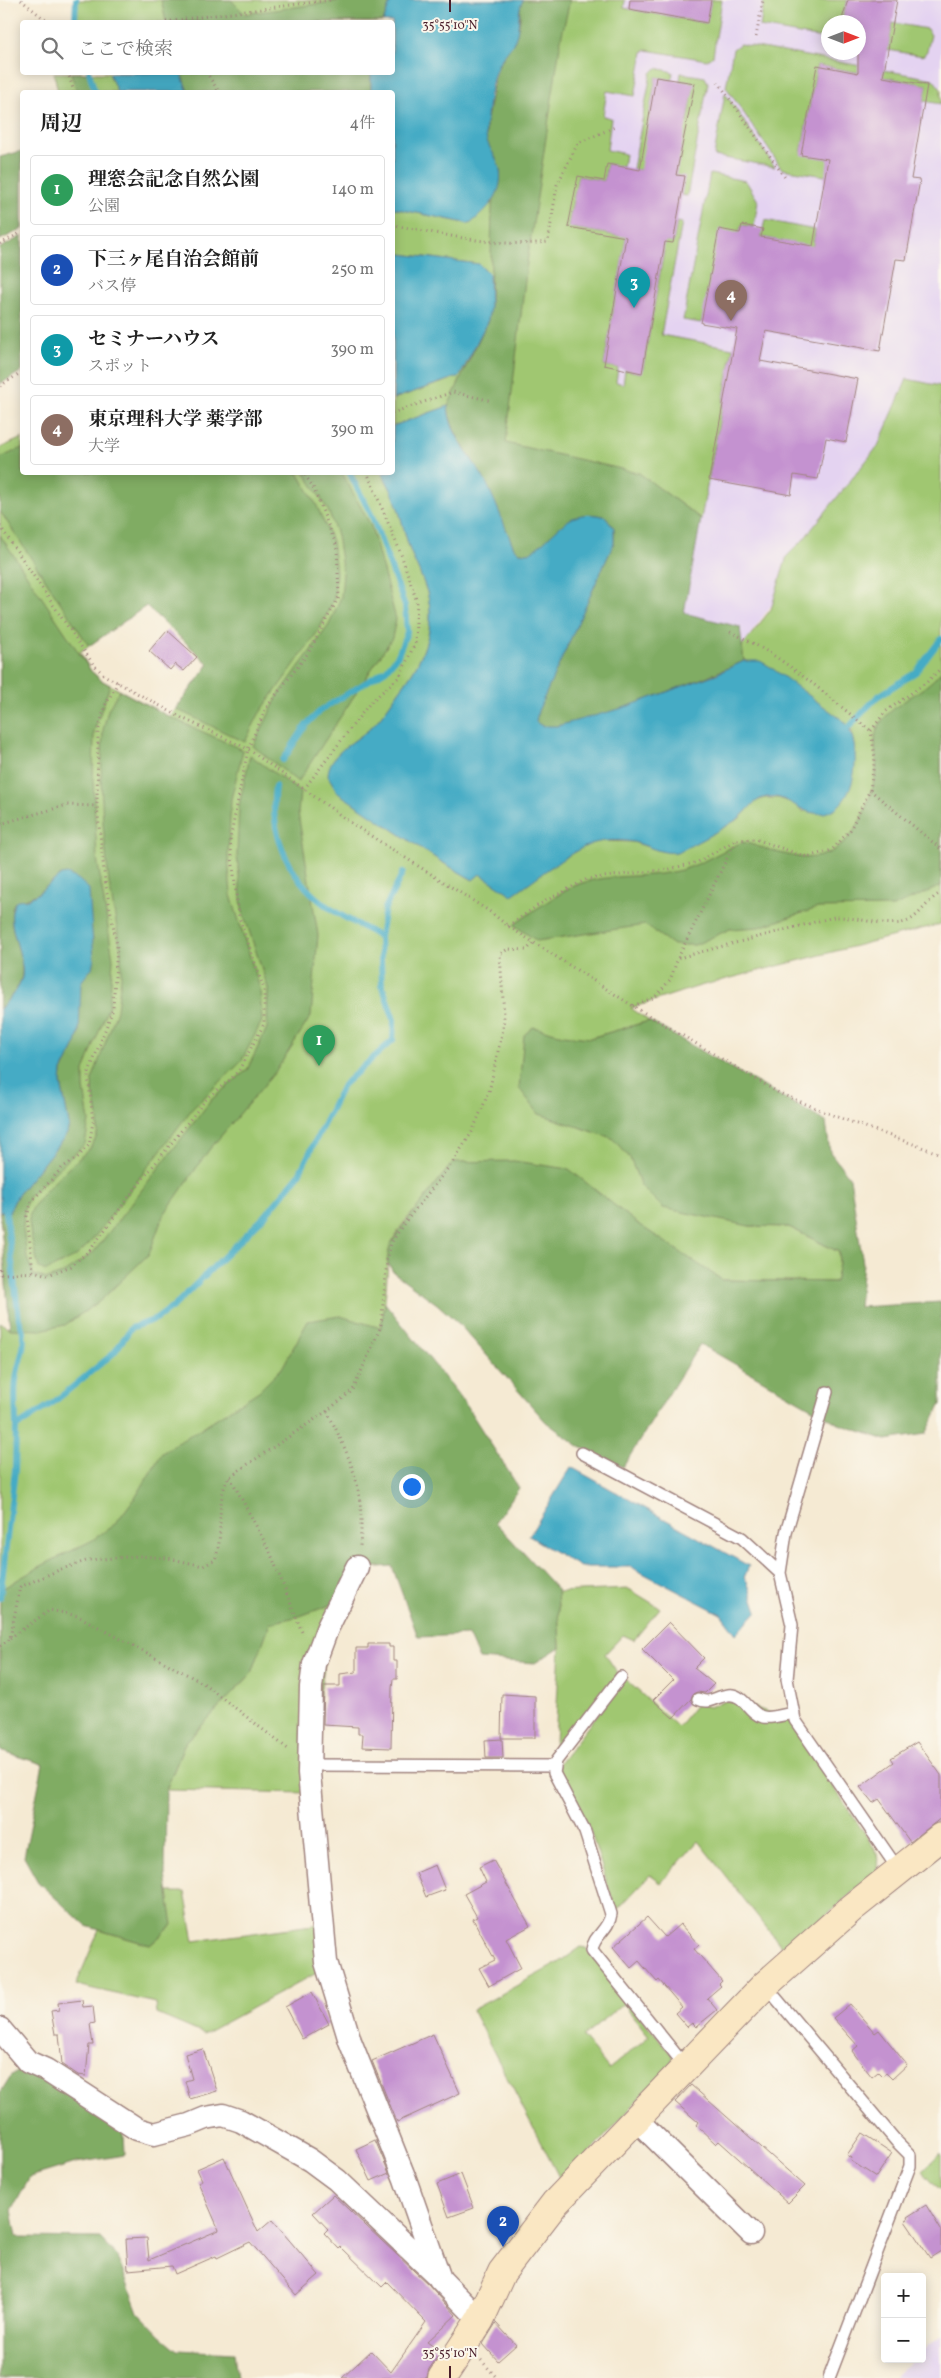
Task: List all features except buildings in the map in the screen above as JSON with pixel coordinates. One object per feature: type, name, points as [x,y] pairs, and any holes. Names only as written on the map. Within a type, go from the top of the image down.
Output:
[{"type":"street","points":[[357,1567],[327,1629],[314,1664],[311,1687],[308,1765],[326,1962],[350,2042],[408,2188],[440,2279]]},
{"type":"street","points":[[442,2378],[480,2320],[502,2272],[555,2203],[765,1985],[898,1869],[941,1837]]},
{"type":"street","points":[[0,2029],[28,2062],[46,2070],[137,2129],[154,2134],[189,2125],[206,2118],[223,2115],[241,2121],[293,2151],[337,2180],[480,2320]]},
{"type":"street","points":[[636,2119],[752,2232]]},
{"type":"lane","points":[[827,1392],[786,1533],[780,1572],[792,1625],[787,1679],[795,1720],[898,1869]]},
{"type":"lane","points":[[582,1453],[742,1538],[780,1572]]},
{"type":"lane","points":[[621,1677],[556,1761],[554,1773],[585,1832],[611,1914],[607,1926],[593,1942],[592,1950],[686,2068]]},
{"type":"lane","points":[[698,1699],[708,1702],[728,1695],[738,1696],[755,1713],[762,1717],[794,1713]]},
{"type":"lane","points":[[308,1765],[555,1766]]},
{"type":"lane","points":[[765,1985],[896,2141],[910,2154],[910,2166],[829,2378]]},
{"type":"path","points":[[21,0],[46,20]]},
{"type":"path","points":[[192,20],[330,0]]},
{"type":"path","points":[[756,37],[763,0]]},
{"type":"path","points":[[69,75],[73,90]]},
{"type":"path","points":[[208,75],[218,90]]},
{"type":"path","points":[[718,82],[786,179]]},
{"type":"path","points":[[395,226],[498,243],[522,245],[548,242],[556,185],[578,143],[615,127]]},
{"type":"path","points":[[0,244],[20,233]]},
{"type":"path","points":[[0,386],[20,373]]},
{"type":"path","points":[[395,412],[453,392],[492,401]]},
{"type":"path","points":[[0,1269],[1,1274],[37,1272],[48,1275],[71,1266],[91,1249],[208,1097],[240,1070],[264,1024],[264,989],[240,917],[230,840],[248,749],[266,708],[308,654],[339,597],[337,547],[313,487],[305,475]]},
{"type":"path","points":[[304,789],[370,703],[400,676],[415,642],[418,602],[401,554],[368,475]]},
{"type":"path","points":[[0,526],[93,664],[104,675],[182,718],[248,749],[357,827],[489,911],[508,926],[633,1006],[779,1093],[840,1118],[941,1154]]},
{"type":"path","points":[[508,926],[540,904],[587,879],[670,869],[698,862],[736,840],[754,839],[807,857],[832,850],[850,830],[870,790],[875,758],[871,732],[793,668],[757,644],[730,632]]},
{"type":"path","points":[[871,732],[885,712],[927,682],[941,668]]},
{"type":"path","points":[[37,1272],[33,1271],[27,1216],[32,1201],[62,1168],[78,1157],[89,1145],[93,1122],[88,1075],[113,1009],[117,946],[105,881],[97,806],[98,732],[105,706],[118,682]]},
{"type":"path","points":[[870,790],[941,849]]},
{"type":"path","points":[[0,824],[67,805],[97,806]]},
{"type":"path","points":[[633,1006],[654,997],[670,980],[678,958],[736,840]]},
{"type":"path","points":[[678,958],[834,917],[845,916],[897,924],[916,916],[936,895],[941,893]]},
{"type":"path","points":[[10,1639],[20,1587],[59,1570],[89,1560],[139,1556],[168,1558],[203,1566],[215,1560],[220,1548],[222,1489],[230,1477],[327,1412],[353,1390],[377,1337],[384,1315],[387,1260],[391,1243],[402,1226],[447,1170],[472,1132],[489,1092],[503,1029],[500,954],[508,949],[526,950],[533,942]]},
{"type":"path","points":[[327,1412],[347,1452],[360,1489],[363,1513],[357,1567]]},
{"type":"path","points":[[230,1477],[270,1552],[302,1633]]},
{"type":"path","points":[[0,1646],[50,1610],[78,1616],[203,1683],[308,1765]]},
{"type":"shaded area","points":[[570,0],[941,0],[941,386],[908,379],[900,428],[736,654],[623,708],[527,263]]},
{"type":"shaded area","points":[[941,2335],[941,2378],[894,2378],[910,2363],[926,2363],[926,2348]]},
{"type":"green space","points":[[77,0],[391,0],[384,20],[77,20]]},
{"type":"green space","points":[[161,0],[231,0],[245,14],[346,0],[391,0],[384,20],[166,20]]},
{"type":"green space","points":[[523,0],[625,0],[624,8],[706,23],[711,0],[722,0],[713,56],[707,60],[646,50],[643,52],[635,96],[607,91],[603,116],[611,118],[607,150],[625,154],[623,167],[607,164],[604,181],[578,176],[568,227],[618,236],[627,234],[604,365],[618,368],[616,382],[623,384],[625,370],[642,373],[664,251],[660,250],[662,241],[673,243],[677,222],[682,223],[661,335],[733,348],[701,519],[639,474],[623,708],[448,406],[395,425],[395,398],[450,380],[479,264],[395,253],[395,208],[470,224]]},
{"type":"green space","points":[[523,0],[570,0],[561,39],[527,263],[506,443],[639,473],[701,519],[684,613],[740,627],[744,661],[641,702],[609,713],[556,726],[540,726],[536,722],[535,717],[614,543],[614,528],[529,553],[519,552],[514,548],[487,487],[455,431],[448,406],[488,320],[490,307],[492,205],[499,186],[500,170],[486,142],[486,125],[494,80],[499,64],[515,40],[520,20],[520,6]]},
{"type":"green space","points":[[764,0],[848,0],[843,15],[821,15],[821,38],[760,27]]},
{"type":"green space","points":[[893,23],[927,29],[931,35],[927,51],[923,56],[866,45],[888,47]]},
{"type":"green space","points":[[740,44],[933,79],[941,89],[941,104],[924,101],[927,85],[817,65],[801,154],[840,161],[825,176],[782,169],[726,87],[733,49]]},
{"type":"green space","points":[[656,68],[673,72],[672,80],[656,77],[649,115],[688,122],[694,83],[680,81],[681,73],[705,77],[708,83],[687,196],[681,195],[640,170],[633,169],[651,73]]},
{"type":"green space","points":[[54,75],[110,75],[116,90],[58,90]]},
{"type":"green space","points":[[72,75],[88,75],[92,90],[76,90]]},
{"type":"green space","points":[[182,75],[371,75],[371,90],[187,90]]},
{"type":"green space","points":[[725,93],[775,167],[714,156]]},
{"type":"green space","points":[[20,152],[20,230],[0,240],[0,157]]},
{"type":"green space","points":[[710,174],[746,181],[758,201],[754,227],[742,225],[701,323],[683,320]]},
{"type":"green space","points":[[765,220],[815,230],[813,247],[761,237]]},
{"type":"green space","points":[[20,237],[20,372],[0,384],[0,248]]},
{"type":"green space","points":[[907,379],[941,386],[941,924],[700,986],[631,1008],[649,1021],[590,1038],[749,1226],[789,1227],[839,1252],[839,1264],[835,1282],[722,1280],[708,1271],[426,1198],[394,1237],[389,1252],[384,1314],[377,1339],[333,1604],[306,1793],[166,1790],[185,1743],[252,1673],[269,1623],[274,1549],[44,1764],[0,1751],[0,1323],[10,1328],[0,1212],[5,1213],[89,889],[0,1009],[0,448],[20,439],[20,475],[382,475],[395,500],[410,550],[427,592],[430,606],[429,632],[421,656],[408,679],[376,722],[337,755],[330,768],[329,776],[339,793],[440,861],[473,880],[480,873],[600,841],[633,842],[661,851],[677,852],[740,818],[754,802],[765,798],[778,798],[794,803],[804,812],[855,754],[852,732],[849,727],[736,654],[771,609],[787,556],[803,540],[878,446]],"holes":[[[146,606],[209,664],[170,717],[101,680],[91,671],[80,652]]]},
{"type":"green space","points":[[20,449],[20,475],[299,475],[316,504],[332,541],[336,572],[334,599],[319,630],[259,714],[245,742],[176,709],[209,664],[146,606],[89,646],[0,511],[0,458]]},
{"type":"green space","points":[[306,475],[343,475],[371,526],[396,619],[392,638],[298,782],[253,746],[278,696],[329,625],[341,597],[343,574],[337,535],[328,510]]},
{"type":"green space","points":[[0,535],[91,671],[110,685],[94,731],[93,779],[97,858],[113,959],[109,1005],[84,1071],[84,1088],[89,1121],[85,1144],[29,1196],[24,1209],[23,1228],[27,1258],[34,1275],[47,1279],[62,1274],[93,1253],[212,1099],[247,1070],[267,1028],[268,988],[242,909],[237,854],[239,806],[250,755],[300,792],[298,813],[318,935],[311,1016],[276,1071],[209,1150],[163,1216],[149,1254],[100,1301],[65,1325],[40,1330],[10,1329],[0,1212],[9,1212],[18,1194],[67,1134],[69,1124],[61,1083],[62,1071],[79,1033],[80,988],[93,939],[91,929],[61,875],[37,894],[14,903],[12,923],[20,955],[22,975],[15,991],[0,1009]]},
{"type":"green space","points":[[941,671],[941,886],[893,907],[818,908],[759,927],[730,929],[695,945],[673,945],[645,925],[537,941],[514,925],[557,896],[582,883],[606,878],[669,873],[681,870],[743,842],[798,857],[815,857],[830,852],[843,844],[853,832],[868,803],[876,771],[876,734],[882,721],[889,713],[925,687]]},
{"type":"green space","points":[[119,690],[170,717],[243,750],[231,799],[228,855],[231,895],[260,989],[262,1021],[241,1062],[192,1109],[90,1243],[75,1257],[46,1271],[39,1268],[31,1237],[29,1219],[35,1205],[47,1189],[88,1150],[95,1140],[98,1118],[92,1080],[117,1010],[121,977],[121,951],[109,883],[101,780],[103,730],[108,710]]},
{"type":"green space","points":[[649,1021],[826,1122],[830,1152],[850,1178],[863,1263],[859,1307],[941,1302],[941,1404],[926,1434],[886,1440],[839,1424],[700,1344],[623,1467],[580,1447],[546,1422],[458,1323],[437,1304],[393,1272],[387,1261],[390,1245],[453,1162],[514,1161],[569,1169],[638,1224],[722,1280],[835,1282],[839,1264],[839,1252],[789,1227],[749,1226],[663,1208],[641,1186],[630,1158],[612,1138],[539,1114],[519,1088],[524,1035],[533,1027],[563,1035],[590,1038]]},
{"type":"green space","points":[[385,1303],[464,1402],[519,1488],[495,1522],[557,1589],[560,1647],[535,1663],[479,1659],[468,1635],[418,1637],[392,1566],[352,1569],[333,1604],[300,1616],[270,1623],[252,1673],[185,1743],[166,1790],[165,1875],[173,1925],[150,1945],[86,1926],[38,1882],[24,1857],[43,1764],[0,1751],[0,1590],[41,1566],[91,1541],[115,1524],[137,1495],[162,1453],[259,1391],[282,1368],[308,1321],[340,1316],[381,1328]]},
{"type":"green space","points":[[629,1589],[660,1608],[634,1640],[623,1635],[605,1654],[619,1675],[554,1761],[560,1647],[557,1592]]},
{"type":"green space","points":[[625,1679],[678,1727],[697,1703],[709,1707],[731,1699],[791,1722],[878,1854],[877,1871],[785,1951],[698,1841],[661,1883],[650,1875],[616,1911],[591,1833],[561,1778],[558,1765]]},
{"type":"green space","points":[[168,1892],[185,1892],[194,1941],[320,1924],[326,1968],[204,2034],[157,2014],[156,2003],[76,1985],[99,1930],[150,1945],[172,1925]]},
{"type":"green space","points":[[581,1947],[586,1948],[626,2000],[672,2054],[672,2063],[562,2183],[472,2010],[560,1962]],"holes":[[[623,2004],[649,2036],[609,2069],[583,2037]]]},
{"type":"green space","points":[[18,2070],[30,2070],[124,2131],[125,2155],[76,2163],[30,2177],[12,2210],[17,2237],[100,2238],[117,2256],[138,2312],[161,2336],[178,2350],[234,2353],[237,2378],[0,2378],[0,2312],[4,2253],[0,2252],[0,2093],[10,2077]]},
{"type":"green space","points":[[941,2153],[941,2191],[923,2171]]},
{"type":"water","points":[[391,0],[523,0],[516,37],[496,70],[490,92],[486,123],[486,138],[498,164],[501,179],[496,194],[488,207],[470,224],[395,208],[395,90],[371,90],[371,75],[395,75],[395,20],[384,20]]},
{"type":"water","points":[[110,75],[182,75],[187,90],[116,90]]},
{"type":"water","points":[[395,253],[479,264],[489,274],[490,307],[488,320],[460,376],[395,398]]},
{"type":"water","points":[[448,406],[453,427],[463,447],[487,484],[514,548],[519,552],[529,553],[563,524],[581,515],[592,514],[606,517],[614,528],[614,543],[538,711],[536,722],[542,726],[557,726],[623,708],[716,674],[744,661],[760,661],[845,722],[851,732],[855,759],[854,774],[844,799],[835,808],[824,813],[815,813],[780,798],[763,798],[756,801],[736,820],[677,852],[660,851],[629,841],[599,842],[566,857],[512,895],[480,874],[473,880],[440,861],[338,793],[328,776],[332,761],[342,750],[372,727],[385,712],[415,668],[426,644],[429,632],[430,606],[427,592],[410,550],[395,500],[382,475],[395,475],[395,425]]},
{"type":"water","points":[[67,874],[78,879],[89,889],[94,959],[92,968],[81,982],[79,1033],[62,1071],[61,1083],[69,1124],[67,1134],[18,1194],[9,1212],[0,1212],[0,1009],[16,990],[22,977],[21,958],[13,927],[13,908],[17,900],[28,899],[61,875]]},
{"type":"water","points":[[571,1467],[749,1566],[744,1578],[747,1581],[757,1611],[736,1634],[721,1614],[631,1567],[580,1567],[529,1536]]},
{"type":"waterway","points":[[75,20],[76,0]]},
{"type":"waterway","points":[[90,75],[94,90]]},
{"type":"waterway","points":[[283,760],[307,724],[321,710],[386,670],[398,655],[407,632],[405,606],[372,516],[351,475]]},
{"type":"waterway","points":[[849,727],[877,697],[916,672],[941,639]]},
{"type":"waterway","points":[[0,1598],[15,1470],[16,1427],[54,1402],[114,1353],[131,1328],[156,1319],[174,1306],[265,1216],[298,1176],[343,1085],[393,1040],[394,1020],[382,985],[380,937],[331,909],[311,893],[300,880],[283,851],[278,836],[274,803],[275,786]]},
{"type":"waterway","points":[[380,937],[385,908],[403,872]]},
{"type":"waterway","points":[[6,1213],[19,1319],[24,1336],[15,1386],[16,1427]]},
{"type":"place","name":"セミナーハウス","points":[[634,308]]},
{"type":"place","name":"東京理科大学 薬学部","points":[[731,321]]},
{"type":"place","name":"理窓会記念自然公園","points":[[319,1066]]},
{"type":"place","name":"下三ヶ尾自治会館前","points":[[503,2247]]}]
